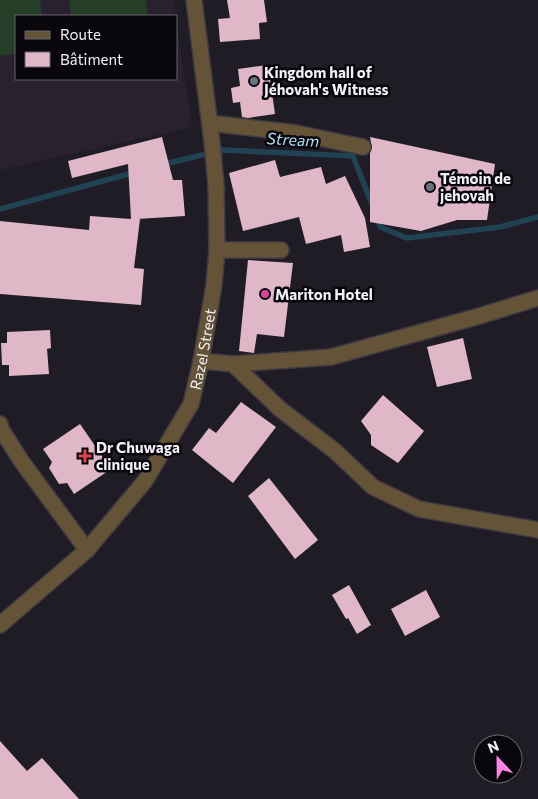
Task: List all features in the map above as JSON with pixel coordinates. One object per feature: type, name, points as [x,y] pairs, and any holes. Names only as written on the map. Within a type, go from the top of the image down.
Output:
[{"type":"street","name":"Razel Street","points":[[0,625],[87,550],[145,481],[191,404],[201,361],[214,285],[217,250],[216,185],[194,0]]},
{"type":"street","points":[[210,123],[296,133],[363,147]]},
{"type":"street","points":[[217,250],[281,250]]},
{"type":"street","points":[[201,361],[233,364],[331,357],[538,298]]},
{"type":"street","points":[[233,364],[280,409],[335,452],[373,487],[419,509],[538,530]]},
{"type":"street","points":[[0,427],[22,462],[87,550]]},
{"type":"shaded area","points":[[0,0],[173,0],[176,15],[15,15],[15,80],[178,80],[178,33],[192,127],[0,170]]},
{"type":"green space","points":[[0,0],[40,0],[42,15],[15,15],[15,54],[0,56]]},
{"type":"green space","points":[[69,0],[146,0],[148,15],[71,15]]},
{"type":"building","points":[[227,0],[264,0],[267,22],[259,23],[260,39],[220,42],[218,19],[230,18]]},
{"type":"building","points":[[268,65],[275,114],[248,118],[242,117],[240,102],[233,103],[231,88],[240,86],[238,69]]},
{"type":"building","points":[[162,137],[173,180],[182,180],[185,216],[137,219],[140,219],[134,268],[144,269],[141,305],[0,294],[0,221],[89,230],[90,216],[131,219],[128,164],[72,178],[68,161]]},
{"type":"building","points":[[370,137],[495,164],[487,220],[457,220],[421,231],[370,222],[370,153],[372,148]]},
{"type":"building","points":[[275,160],[280,177],[321,167],[326,184],[345,176],[365,218],[370,247],[344,252],[341,235],[306,244],[299,217],[243,231],[229,173]]},
{"type":"building","points":[[248,260],[293,263],[284,337],[257,334],[254,353],[239,351]]},
{"type":"building","points":[[50,330],[51,348],[47,349],[49,374],[9,376],[9,365],[2,365],[1,343],[7,343],[7,332]]},
{"type":"building","points":[[463,338],[472,379],[437,387],[427,347]]},
{"type":"building","points":[[383,395],[424,431],[398,463],[371,445],[371,435],[361,421]]},
{"type":"building","points":[[241,402],[276,427],[233,483],[192,450],[209,428],[216,433]]},
{"type":"building","points":[[80,424],[111,469],[74,494],[67,483],[59,484],[49,468],[52,462],[43,449]]},
{"type":"building","points":[[269,478],[318,540],[295,559],[248,496]]},
{"type":"building","points":[[349,585],[371,625],[357,634],[332,595]]},
{"type":"building","points":[[426,590],[440,617],[405,636],[391,609]]},
{"type":"building","points":[[0,741],[27,771],[42,758],[79,799],[0,799]]},
{"type":"waterway","name":"Stream","points":[[161,165],[222,150],[353,156],[373,207]]},
{"type":"waterway","name":"Stream","points":[[0,209],[136,172]]},
{"type":"waterway","name":"Stream","points":[[377,218],[380,227],[407,238],[500,227],[538,217]]},
{"type":"place","name":"Kingdom hall of Jéhovah's Witness","points":[[254,81]]},
{"type":"place","name":"Témoin de jehovah","points":[[430,187]]},
{"type":"place","name":"Mariton Hotel","points":[[265,294]]},
{"type":"place","name":"Dr Chuwaga clinique","points":[[85,456]]}]
